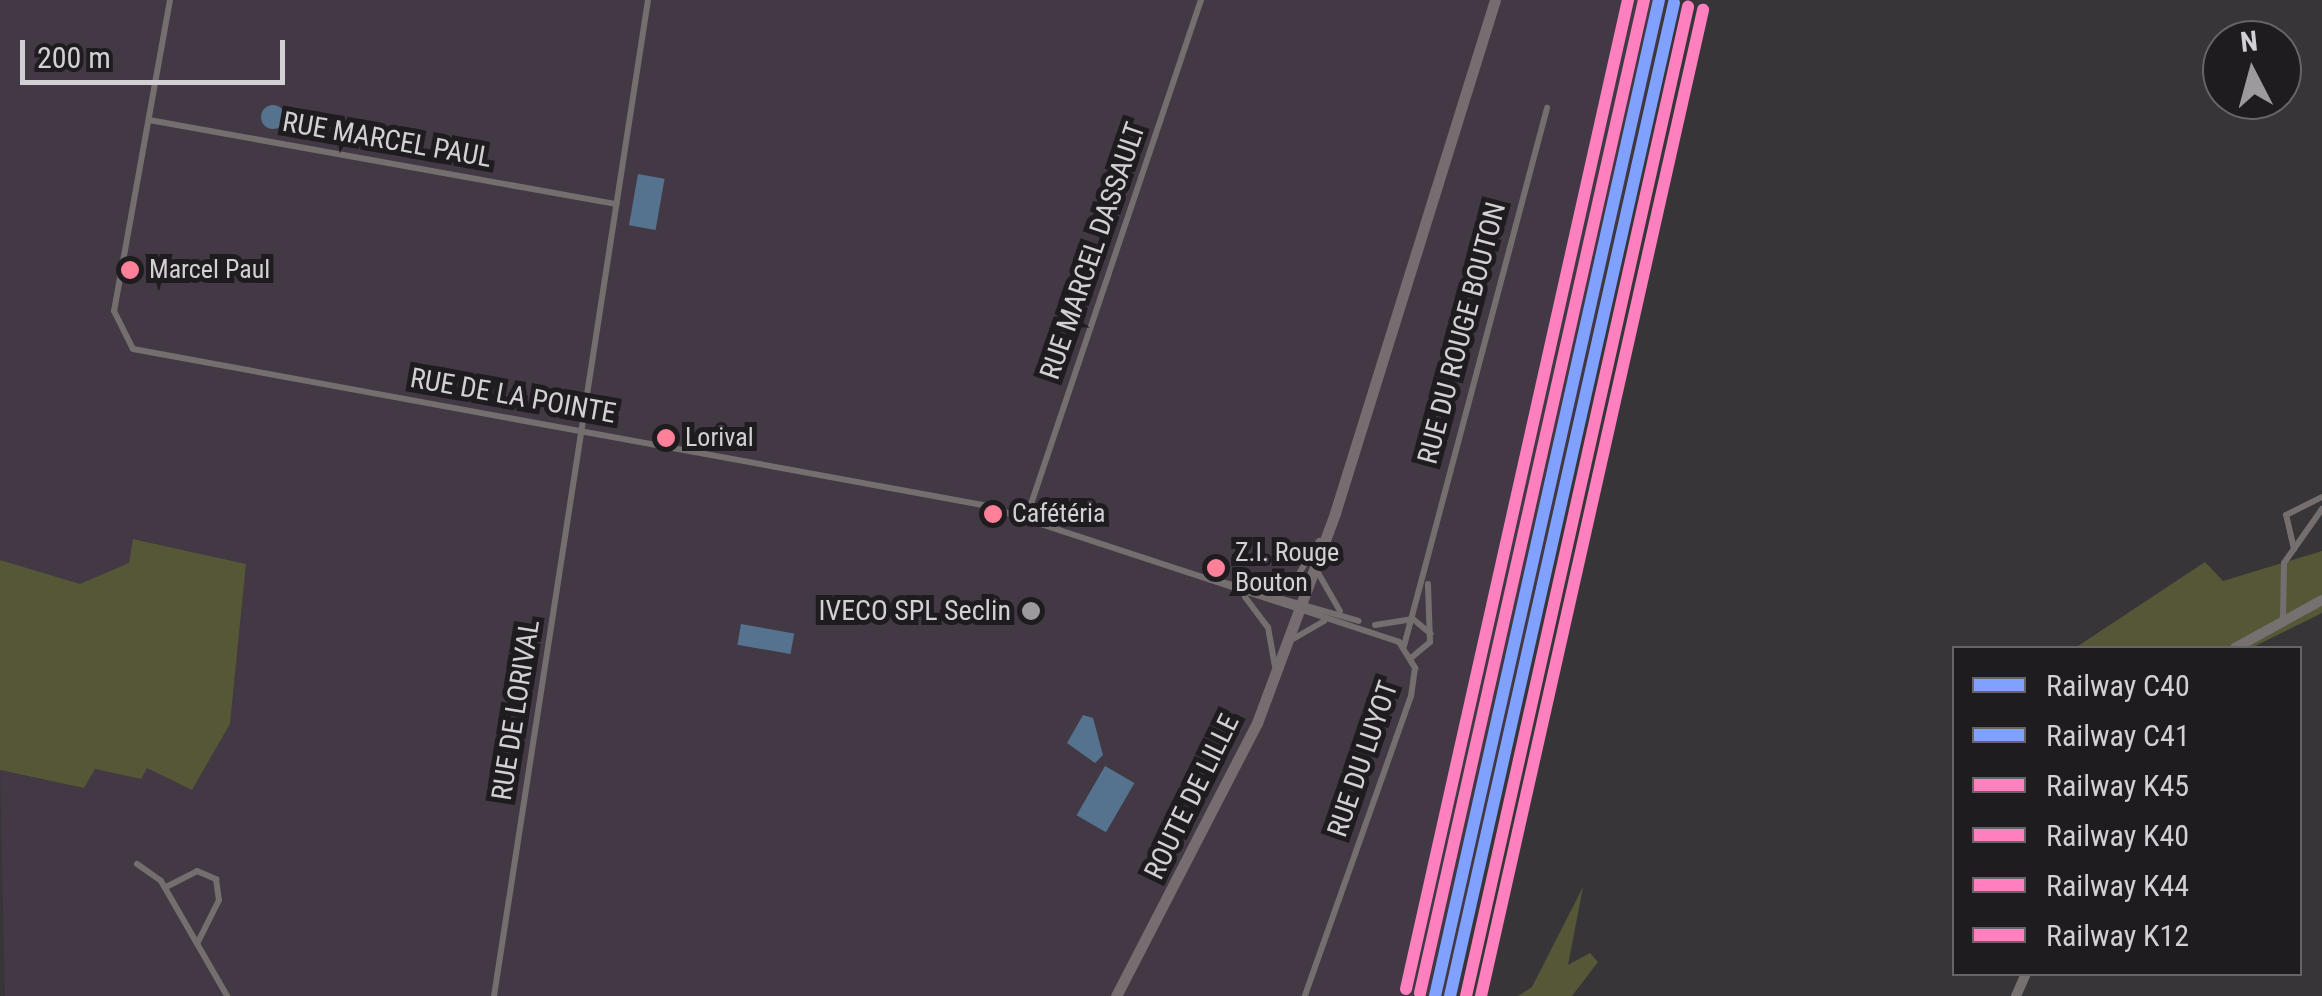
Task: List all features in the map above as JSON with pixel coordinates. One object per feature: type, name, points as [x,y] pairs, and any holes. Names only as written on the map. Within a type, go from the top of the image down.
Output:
[{"type":"main road","name":"ROUTE DE LILLE","points":[[1116,996],[1220,808],[1274,676],[1495,0]]},
{"type":"main road","points":[[2238,646],[2283,617],[2322,600]]},
{"type":"street","points":[[149,120],[170,0]]},
{"type":"street","points":[[581,432],[648,0]]},
{"type":"street","name":"RUE MARCEL DASSAULT","points":[[1027,516],[1201,0]]},
{"type":"street","name":"RUE DU ROUGE BOUTON","points":[[1404,646],[1546,108]]},
{"type":"street","name":"RUE MARCEL PAUL","points":[[149,120],[617,204]]},
{"type":"street","name":"RUE DE LA POINTE","points":[[149,120],[114,311],[124,342],[1027,516],[1214,579],[1244,596],[1298,606]]},
{"type":"street","name":"RUE DE LORIVAL","points":[[494,996],[581,432]]},
{"type":"street","points":[[2294,549],[2286,516],[2322,497]]},
{"type":"street","points":[[2283,617],[2280,576],[2322,509]]},
{"type":"street","points":[[1255,590],[1290,584],[1320,540]]},
{"type":"street","points":[[1320,540],[1318,582],[1342,612]]},
{"type":"street","name":"RUE DU ROUGE BOUTON","points":[[1426,570],[1431,634]]},
{"type":"street","points":[[1214,579],[1298,606],[1342,612],[1365,625],[1413,618],[1431,634],[1411,658]]},
{"type":"street","points":[[1244,596],[1272,636],[1274,676]]},
{"type":"street","name":"RUE DU LUYOT","points":[[1298,606],[1330,620],[1365,625],[1404,646],[1411,658],[1411,696],[1305,996]]},
{"type":"street","points":[[1274,676],[1298,633],[1330,620]]},
{"type":"street","points":[[136,864],[166,887],[226,996]]},
{"type":"street","points":[[166,887],[197,871],[216,879],[220,900],[197,943]]},
{"type":"shaded area","points":[[0,0],[1667,0],[1444,996],[5,996],[0,770],[84,788],[94,769],[141,779],[147,768],[193,789],[230,724],[246,564],[134,539],[129,563],[80,585],[0,560]]},
{"type":"green space","points":[[133,539],[246,564],[230,724],[192,790],[147,768],[141,779],[95,769],[84,788],[0,770],[0,560],[80,584],[129,563]]},
{"type":"green space","points":[[2322,551],[2322,613],[2255,646],[2078,646],[2205,562],[2223,581]]},
{"type":"green space","points":[[1583,887],[1568,965],[1590,953],[1598,962],[1572,996],[1518,996],[1532,987]]},
{"type":"water","points":[[273,105],[285,117],[273,129],[261,117]]},
{"type":"water","points":[[638,174],[665,179],[656,230],[629,225]]},
{"type":"water","points":[[741,624],[794,633],[791,654],[737,645]]},
{"type":"water","points":[[1083,715],[1093,718],[1103,755],[1095,763],[1067,743]]},
{"type":"water","points":[[1105,766],[1134,783],[1106,832],[1076,815]]},
{"type":"rail line","name":"K44","points":[[1406,989],[1628,0]]},
{"type":"rail line","name":"K45","points":[[1420,993],[1644,0]]},
{"type":"rail line","name":"C40","points":[[1435,996],[1659,0]]},
{"type":"rail line","name":"C41","points":[[1450,996],[1674,3]]},
{"type":"rail line","name":"K40","points":[[1466,996],[1688,7]]},
{"type":"rail line","name":"K12","points":[[1481,996],[1703,10]]},
{"type":"place","name":"Marcel Paul","points":[[130,270]]},
{"type":"place","name":"Lorival","points":[[666,438]]},
{"type":"place","name":"Cafétéria","points":[[993,514]]},
{"type":"place","name":"Z.I. Rouge Bouton","points":[[1216,568]]},
{"type":"place","name":"IVECO SPL Seclin","points":[[1031,611]]}]
